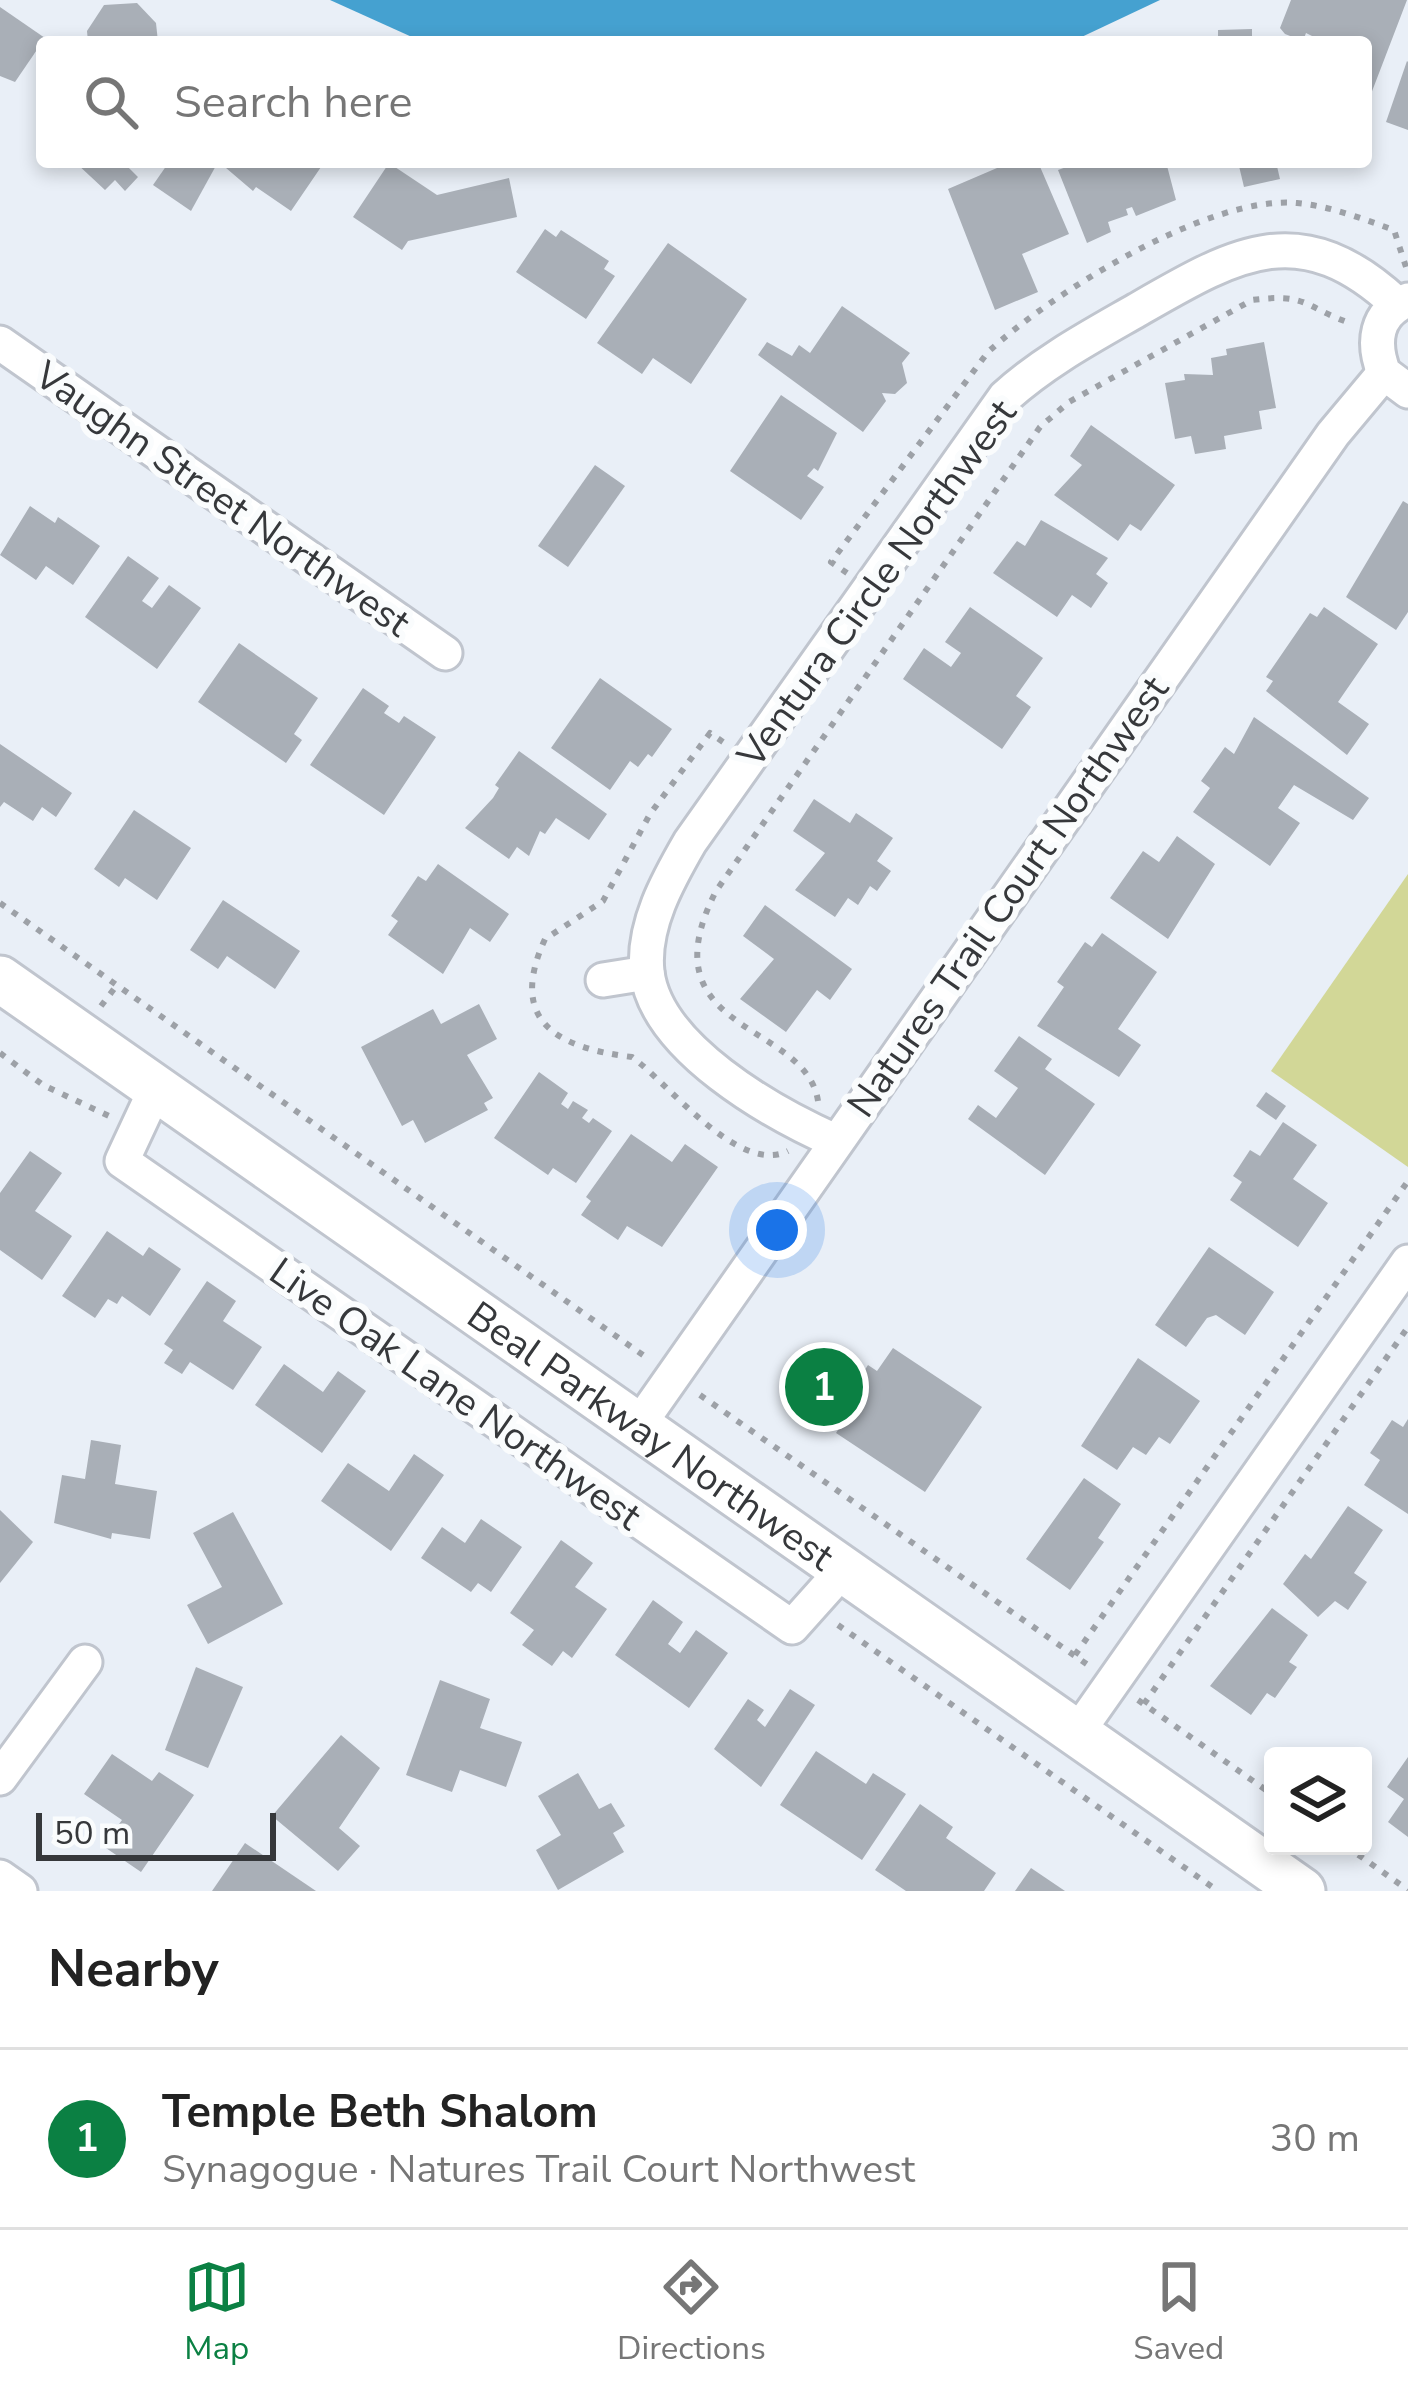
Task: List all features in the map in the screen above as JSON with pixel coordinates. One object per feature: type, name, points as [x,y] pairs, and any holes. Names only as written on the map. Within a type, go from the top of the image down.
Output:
[{"type":"main road","name":"Beal Parkway Northwest","points":[[2,984],[1302,1891]]},
{"type":"street","name":"Ventura Circle Northwest","points":[[647,973],[647,947],[667,881],[1005,397],[1041,364],[1224,260],[1272,250],[1319,255],[1348,266],[1395,310]]},
{"type":"street","name":"Natures Trail Court Northwest","points":[[638,1426],[821,1135],[1333,434],[1396,382],[1377,355],[1395,310]]},
{"type":"street","name":"Vaughn Street Northwest","points":[[0,343],[445,653]]},
{"type":"street","points":[[603,980],[647,973],[655,1000],[706,1063],[771,1110],[821,1135]]},
{"type":"street","name":"Live Oak Lane Northwest","points":[[156,1088],[122,1161],[792,1627],[843,1570]]},
{"type":"street","points":[[1077,1733],[1408,1262]]},
{"type":"street","points":[[0,1778],[85,1662]]},
{"type":"street","points":[[0,1876],[20,1891]]},
{"type":"path","points":[[748,760],[710,733],[650,814],[603,901],[545,939],[531,989],[544,1022],[562,1039],[589,1054],[632,1057],[677,1102],[754,1153],[782,1155],[821,1135],[819,1105],[808,1076],[730,1020],[703,978],[698,960],[704,915],[1029,442],[1069,402],[1252,300],[1284,296],[1310,301],[1341,321],[1395,310]]},
{"type":"path","points":[[0,903],[1264,1789]]},
{"type":"path","points":[[1075,1656],[1408,1181]]},
{"type":"path","points":[[1144,1704],[1408,1328]]},
{"type":"path","points":[[1359,1855],[1408,1889]]},
{"type":"green space","points":[[1408,874],[1408,1167],[1271,1071]]},
{"type":"water","points":[[330,0],[1160,0],[1084,36],[410,36]]},
{"type":"building","points":[[1291,0],[1407,0],[1372,91],[1372,36],[1290,36],[1280,28]]},
{"type":"building","points":[[137,3],[156,23],[157,36],[87,36],[104,5]]},
{"type":"building","points":[[0,7],[42,36],[36,36],[36,51],[15,82],[0,76]]},
{"type":"building","points":[[1252,29],[1252,36],[1218,36],[1218,30]]},
{"type":"building","points":[[1408,62],[1408,130],[1386,122]]},
{"type":"building","points":[[81,168],[129,168],[138,177],[125,191],[115,180],[105,190]]},
{"type":"building","points":[[165,168],[215,168],[191,211],[153,185]]},
{"type":"building","points":[[226,168],[320,168],[291,211],[256,187],[253,191]]},
{"type":"building","points":[[386,168],[396,168],[437,195],[509,178],[517,217],[408,241],[402,250],[353,217]]},
{"type":"building","points":[[997,168],[1041,168],[1069,234],[1022,254],[1038,292],[995,310],[948,189]]},
{"type":"building","points":[[1168,168],[1176,200],[1136,216],[1132,207],[1126,209],[1128,215],[1108,222],[1111,232],[1087,243],[1058,170]]},
{"type":"building","points":[[1239,168],[1277,168],[1280,179],[1244,187]]},
{"type":"building","points":[[545,229],[556,237],[561,230],[609,261],[604,269],[615,276],[586,319],[516,272]]},
{"type":"building","points":[[668,243],[747,299],[691,384],[653,358],[642,374],[597,343]]},
{"type":"building","points":[[842,306],[910,353],[902,363],[907,383],[895,394],[882,393],[886,401],[863,432],[758,355],[767,342],[792,356],[799,345],[810,353]]},
{"type":"building","points":[[1264,342],[1276,408],[1259,411],[1262,429],[1224,436],[1226,449],[1195,454],[1191,436],[1175,439],[1165,383],[1185,380],[1184,374],[1213,375],[1211,358],[1227,355],[1226,349]]},
{"type":"building","points":[[781,395],[837,433],[818,471],[814,468],[807,476],[824,487],[801,520],[730,471]]},
{"type":"building","points":[[1091,425],[1175,485],[1141,531],[1130,524],[1118,541],[1054,495],[1082,465],[1070,456]]},
{"type":"building","points":[[595,465],[625,486],[568,567],[538,546]]},
{"type":"building","points":[[1403,501],[1408,504],[1408,612],[1396,630],[1346,597]]},
{"type":"building","points":[[30,506],[55,523],[58,517],[100,546],[73,585],[46,566],[36,580],[0,555]]},
{"type":"building","points":[[1041,520],[1108,558],[1096,574],[1108,583],[1091,608],[1072,595],[1057,617],[993,573],[1017,541],[1025,546]]},
{"type":"building","points":[[128,556],[159,578],[142,601],[152,608],[169,585],[201,608],[157,669],[85,617]]},
{"type":"building","points":[[970,607],[1043,658],[1016,696],[1031,707],[1002,749],[903,679],[924,648],[951,667],[961,653],[945,642]]},
{"type":"building","points":[[1324,607],[1378,644],[1338,702],[1369,724],[1347,755],[1266,691],[1273,681],[1266,677],[1310,613],[1317,617]]},
{"type":"building","points":[[239,643],[318,698],[294,734],[302,740],[286,763],[198,702]]},
{"type":"building","points":[[600,678],[672,729],[652,757],[648,754],[638,767],[630,761],[610,790],[551,748]]},
{"type":"building","points":[[363,688],[389,706],[384,713],[399,723],[404,716],[436,737],[384,815],[310,765]]},
{"type":"building","points":[[1254,717],[1369,798],[1353,820],[1294,785],[1278,808],[1300,823],[1270,866],[1193,812],[1210,788],[1201,781],[1225,747],[1234,754]]},
{"type":"building","points":[[0,744],[72,793],[56,817],[42,807],[33,821],[4,802],[0,807]]},
{"type":"building","points":[[519,751],[607,814],[589,840],[556,818],[545,834],[540,831],[529,856],[517,847],[509,859],[465,828],[493,798],[499,788],[495,785]]},
{"type":"building","points":[[814,799],[850,823],[856,813],[893,838],[877,861],[891,871],[877,891],[870,886],[858,905],[848,898],[835,917],[795,890],[825,853],[793,831]]},
{"type":"building","points":[[134,810],[191,848],[157,900],[125,878],[119,887],[94,869]]},
{"type":"building","points":[[1177,836],[1215,864],[1168,939],[1110,898],[1143,851],[1159,862]]},
{"type":"building","points":[[438,864],[509,914],[490,942],[470,928],[443,974],[388,935],[398,921],[391,916],[418,876],[426,881]]},
{"type":"building","points":[[223,900],[300,951],[275,989],[227,956],[218,969],[190,950]]},
{"type":"building","points":[[765,905],[852,969],[830,1000],[817,990],[786,1032],[740,999],[774,959],[743,936]]},
{"type":"building","points":[[1102,933],[1157,972],[1118,1029],[1141,1045],[1119,1077],[1037,1026],[1064,987],[1057,982],[1085,942],[1092,947]]},
{"type":"building","points":[[479,1004],[497,1039],[467,1055],[493,1098],[484,1103],[488,1110],[425,1143],[413,1120],[402,1126],[361,1047],[433,1009],[441,1024]]},
{"type":"building","points":[[1019,1036],[1052,1059],[1045,1069],[1095,1104],[1045,1175],[968,1119],[978,1105],[996,1118],[1018,1088],[994,1071]]},
{"type":"building","points":[[539,1072],[568,1093],[561,1104],[568,1109],[573,1101],[588,1110],[582,1118],[589,1123],[593,1118],[612,1131],[576,1183],[553,1168],[548,1175],[494,1138]]},
{"type":"building","points":[[1266,1092],[1286,1106],[1276,1120],[1256,1106]]},
{"type":"building","points":[[1283,1122],[1317,1145],[1293,1179],[1328,1203],[1298,1247],[1230,1200],[1242,1182],[1233,1176],[1250,1150],[1260,1156]]},
{"type":"building","points":[[631,1134],[672,1162],[685,1144],[718,1167],[662,1247],[627,1226],[618,1240],[581,1215],[591,1201],[586,1197]]},
{"type":"building","points":[[30,1151],[62,1173],[35,1211],[72,1236],[42,1280],[0,1250],[0,1193]]},
{"type":"building","points":[[107,1231],[143,1256],[149,1247],[181,1269],[150,1316],[122,1296],[117,1304],[108,1299],[95,1318],[62,1296]]},
{"type":"building","points":[[1209,1247],[1274,1292],[1245,1335],[1216,1315],[1207,1318],[1186,1347],[1155,1325]]},
{"type":"building","points":[[207,1281],[236,1301],[223,1321],[262,1347],[233,1390],[190,1362],[182,1374],[164,1363],[173,1350],[164,1344]]},
{"type":"building","points":[[893,1348],[982,1407],[925,1492],[836,1433],[857,1401],[848,1396],[868,1365],[877,1371]]},
{"type":"building","points":[[1138,1358],[1200,1401],[1170,1444],[1159,1437],[1146,1455],[1133,1447],[1117,1470],[1081,1446]]},
{"type":"building","points":[[284,1364],[323,1392],[338,1371],[366,1391],[322,1453],[255,1405]]},
{"type":"building","points":[[1408,1419],[1408,1514],[1364,1485],[1380,1460],[1370,1453],[1392,1420],[1403,1427]]},
{"type":"building","points":[[91,1440],[121,1445],[115,1484],[157,1491],[150,1539],[112,1533],[111,1539],[54,1523],[62,1475],[85,1479]]},
{"type":"building","points":[[414,1454],[444,1475],[391,1551],[321,1501],[348,1463],[389,1491]]},
{"type":"building","points":[[1084,1478],[1121,1504],[1098,1538],[1104,1542],[1070,1590],[1026,1559]]},
{"type":"building","points":[[1348,1506],[1383,1530],[1354,1573],[1367,1582],[1348,1610],[1335,1601],[1318,1617],[1283,1584],[1305,1554],[1311,1559]]},
{"type":"building","points":[[0,1510],[33,1542],[0,1583]]},
{"type":"building","points":[[233,1512],[283,1604],[208,1644],[187,1605],[222,1587],[193,1533]]},
{"type":"building","points":[[481,1519],[522,1547],[491,1592],[478,1583],[471,1592],[421,1558],[442,1527],[465,1543]]},
{"type":"building","points":[[561,1540],[593,1563],[575,1587],[607,1609],[572,1658],[563,1651],[552,1666],[522,1645],[534,1630],[510,1613]]},
{"type":"building","points":[[653,1600],[683,1622],[668,1644],[680,1653],[696,1630],[728,1653],[689,1708],[615,1655]]},
{"type":"building","points":[[1272,1608],[1308,1635],[1289,1662],[1297,1667],[1275,1698],[1267,1693],[1251,1715],[1210,1686]]},
{"type":"building","points":[[196,1667],[243,1687],[208,1768],[165,1750]]},
{"type":"building","points":[[440,1680],[490,1699],[480,1728],[522,1742],[506,1787],[460,1770],[452,1792],[406,1775]]},
{"type":"building","points":[[790,1689],[815,1705],[761,1787],[714,1749],[748,1699],[764,1710],[757,1720],[765,1727]]},
{"type":"building","points":[[341,1735],[380,1768],[339,1828],[360,1846],[338,1871],[272,1816]]},
{"type":"building","points":[[816,1751],[866,1784],[873,1773],[906,1794],[862,1860],[780,1805]]},
{"type":"building","points":[[112,1754],[152,1781],[159,1772],[194,1795],[141,1872],[103,1846],[122,1820],[84,1794]]},
{"type":"building","points":[[1408,1757],[1408,1837],[1388,1822],[1404,1799],[1387,1787]]},
{"type":"building","points":[[578,1773],[599,1809],[611,1803],[625,1826],[613,1833],[624,1852],[558,1890],[536,1850],[561,1835],[538,1796]]},
{"type":"building","points":[[920,1804],[953,1827],[946,1838],[996,1873],[984,1891],[906,1891],[875,1870]]},
{"type":"building","points":[[245,1843],[316,1891],[212,1891]]},
{"type":"building","points":[[1031,1868],[1065,1891],[1015,1891]]},
{"type":"place","name":"Temple Beth Shalom","points":[[824,1387]]}]
